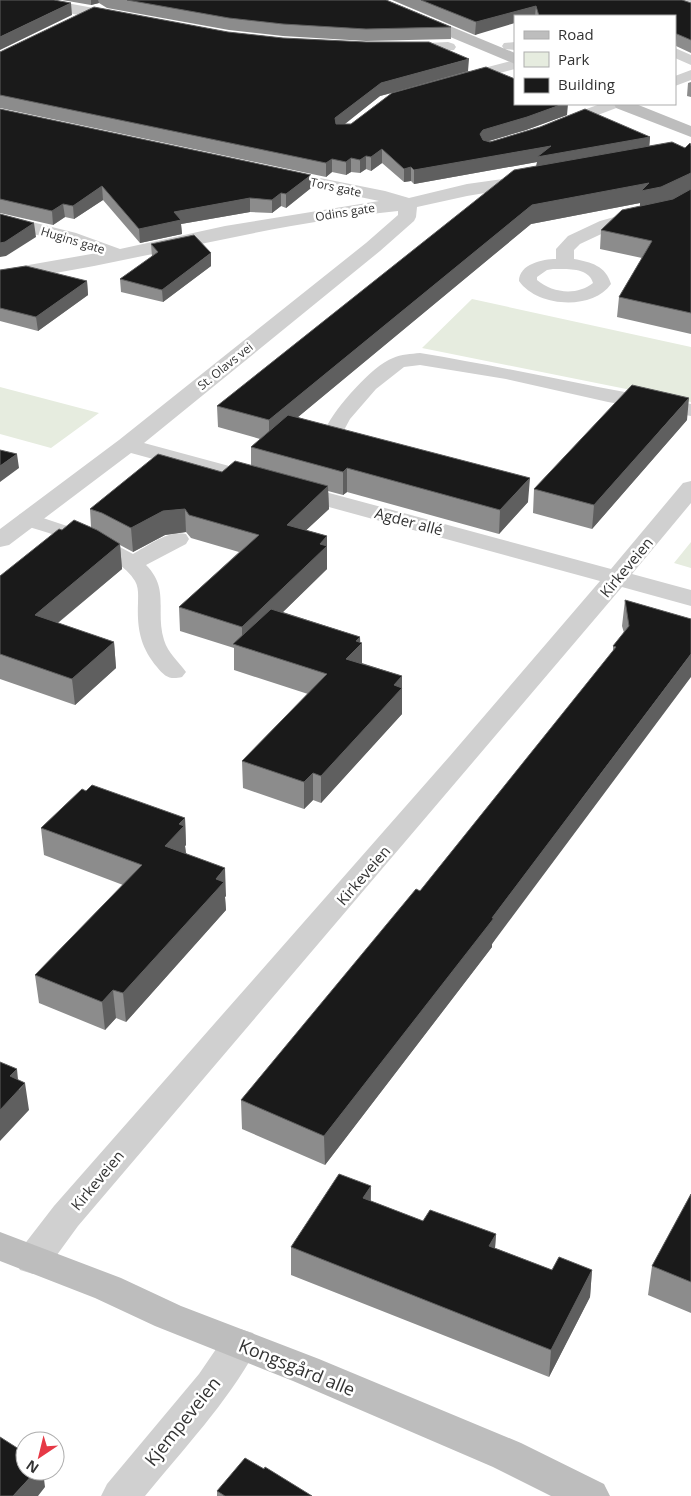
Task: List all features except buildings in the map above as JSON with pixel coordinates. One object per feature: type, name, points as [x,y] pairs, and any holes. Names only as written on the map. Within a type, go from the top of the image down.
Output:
[{"type":"main road","points":[[374,0],[513,50]]},
{"type":"main road","points":[[624,105],[691,132]]},
{"type":"main road","name":"Kongsgård alle","points":[[0,1246],[108,1288],[168,1316],[507,1455],[590,1496]]},
{"type":"street","points":[[26,0],[131,20]]},
{"type":"street","points":[[71,24],[120,0]]},
{"type":"street","points":[[687,0],[691,2]]},
{"type":"street","points":[[392,49],[448,46]]},
{"type":"street","name":"Tors gate","points":[[260,170],[385,197],[408,204]]},
{"type":"street","name":"Odins gate","points":[[0,276],[226,232],[352,210],[408,204],[467,190],[550,176]]},
{"type":"street","name":"St. Olavs vei","points":[[0,540],[127,445],[373,247],[407,218],[408,204]]},
{"type":"street","name":"Hugins gate","points":[[0,220],[69,237],[117,254]]},
{"type":"street","name":"Agder allé","points":[[127,445],[691,598]]},
{"type":"street","name":"Kirkeveien","points":[[33,1260],[66,1216],[365,873],[618,578],[691,488]]},
{"type":"street","name":"Kjempeveien","points":[[121,1496],[212,1385],[240,1344]]},
{"type":"lane","points":[[676,52],[691,60]]},
{"type":"lane","points":[[450,82],[514,64]]},
{"type":"lane","points":[[676,82],[691,74]]},
{"type":"lane","points":[[542,132],[611,105]]},
{"type":"lane","points":[[565,264],[565,250],[574,240],[606,225],[625,219],[665,212],[691,197]]},
{"type":"lane","points":[[336,428],[341,417],[368,385],[398,362],[420,360],[506,373],[608,396],[691,410]]},
{"type":"lane","points":[[28,519],[108,549],[134,563],[148,584],[149,635],[160,658],[174,672]]},
{"type":"lane","points":[[134,563],[178,539]]},
{"type":"green space","points":[[472,299],[691,347],[691,402],[422,348]]},
{"type":"green space","points":[[0,387],[99,413],[51,448],[0,434]]},
{"type":"green space","points":[[691,542],[691,568],[674,563]]}]
